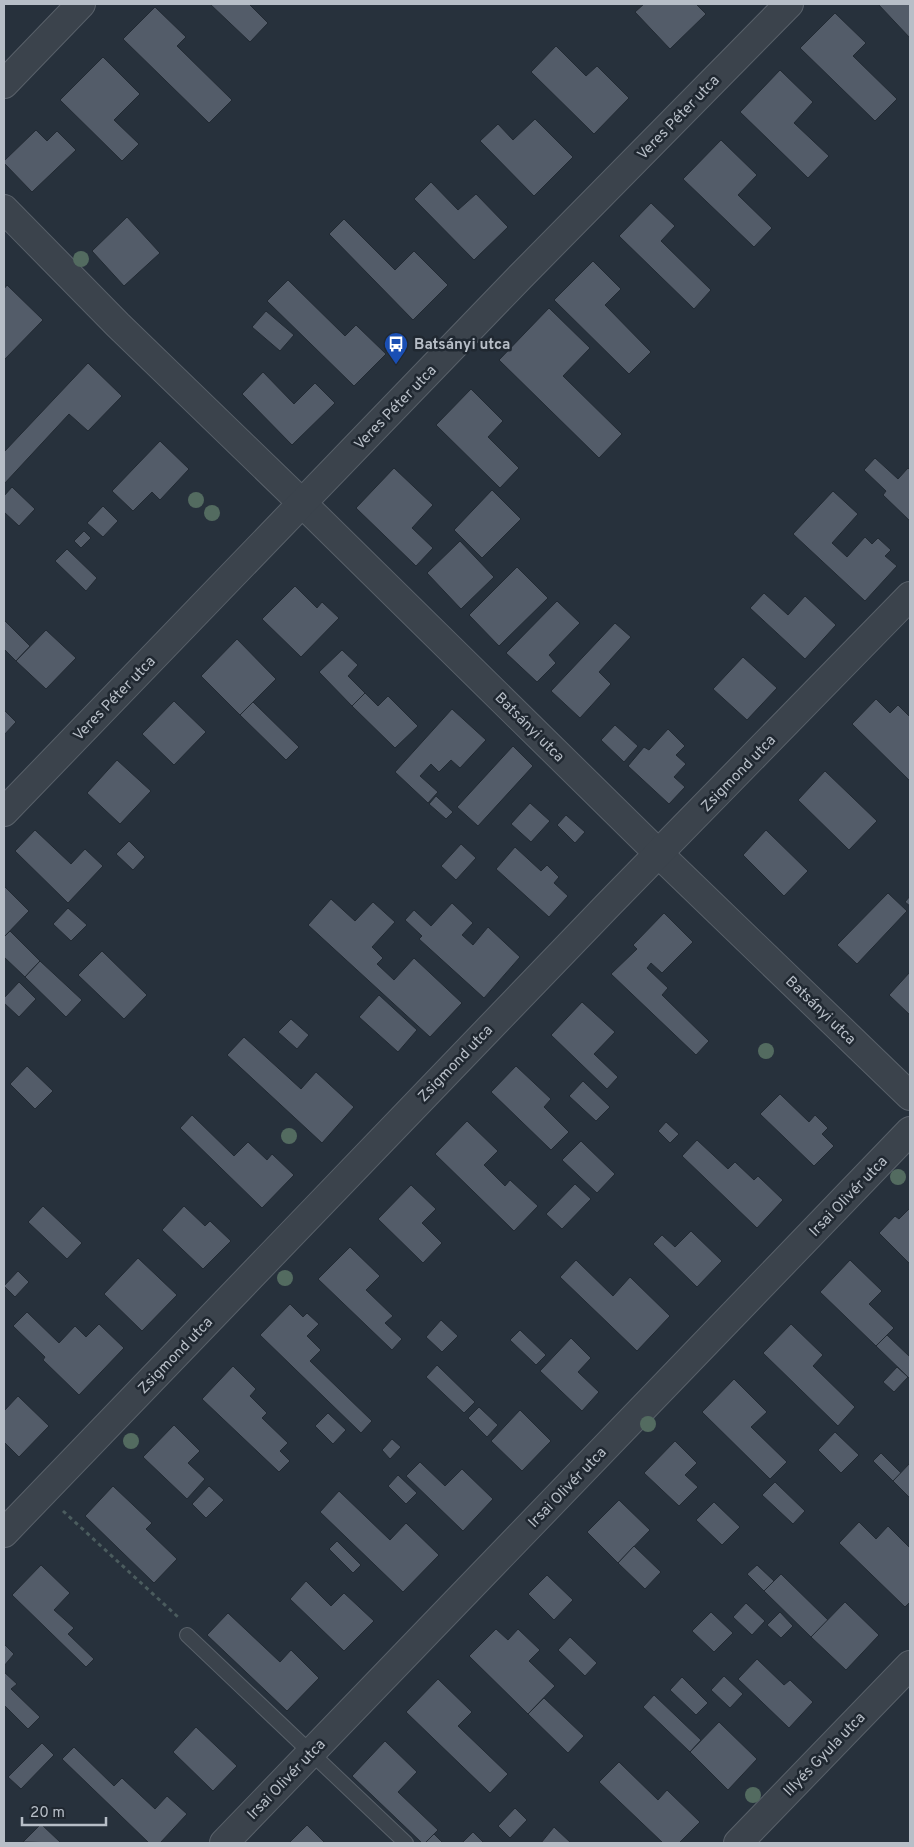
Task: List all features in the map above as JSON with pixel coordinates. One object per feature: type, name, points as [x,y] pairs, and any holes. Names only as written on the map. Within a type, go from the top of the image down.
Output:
[{"type":"street","points":[[4,84],[81,4]]},
{"type":"street","name":"Veres Péter utca","points":[[4,812],[528,269],[789,4]]},
{"type":"street","name":"Batsányi utca","points":[[4,209],[118,326],[910,1096]]},
{"type":"street","name":"Zsigmond utca","points":[[4,1533],[581,932],[910,596]]},
{"type":"street","name":"Irsai Olivér utca","points":[[224,1843],[910,1131]]},
{"type":"street","name":"Illyés Gyula utca","points":[[738,1843],[910,1665]]},
{"type":"lane","points":[[187,1635],[406,1843]]},
{"type":"path","points":[[42,1492],[180,1618]]},
{"type":"building","points":[[210,4],[249,4],[268,23],[250,42]]},
{"type":"building","points":[[644,4],[696,4],[706,14],[670,49],[635,12]]},
{"type":"building","points":[[878,4],[910,4],[910,38]]},
{"type":"building","points":[[155,7],[186,37],[177,46],[232,100],[209,123],[123,39]]},
{"type":"building","points":[[835,13],[866,43],[853,56],[897,99],[875,121],[800,48]]},
{"type":"building","points":[[556,46],[586,76],[597,66],[629,98],[594,134],[531,72]]},
{"type":"building","points":[[103,57],[140,94],[114,120],[139,144],[122,161],[60,100]]},
{"type":"building","points":[[780,70],[813,102],[794,123],[829,156],[808,178],[740,112]]},
{"type":"building","points":[[535,119],[573,157],[534,196],[480,141],[498,124],[513,140]]},
{"type":"building","points":[[36,130],[47,141],[57,131],[76,150],[32,192],[4,161]]},
{"type":"building","points":[[721,140],[757,175],[738,195],[772,228],[754,247],[683,179]]},
{"type":"building","points":[[431,182],[458,210],[476,194],[508,227],[474,260],[414,199]]},
{"type":"building","points":[[651,203],[675,226],[661,241],[711,290],[694,309],[619,236]]},
{"type":"building","points":[[127,217],[160,253],[124,286],[92,251]]},
{"type":"building","points":[[344,219],[395,270],[414,251],[448,285],[413,320],[329,234]]},
{"type":"building","points":[[593,261],[621,289],[605,305],[651,352],[629,374],[554,300]]},
{"type":"building","points":[[288,280],[345,336],[356,325],[386,354],[354,386],[267,301]]},
{"type":"building","points":[[7,285],[43,320],[4,360],[4,289]]},
{"type":"building","points":[[549,308],[590,348],[563,376],[622,434],[599,458],[499,360]]},
{"type":"building","points":[[266,311],[294,335],[280,351],[252,327]]},
{"type":"building","points":[[88,363],[122,396],[88,431],[69,414],[4,484],[4,452]]},
{"type":"building","points":[[263,372],[294,404],[315,383],[335,403],[292,445],[242,394]]},
{"type":"building","points":[[471,389],[503,421],[488,437],[519,468],[500,488],[436,425]]},
{"type":"building","points":[[160,441],[189,469],[160,500],[152,492],[133,511],[112,491]]},
{"type":"building","points":[[875,458],[898,479],[908,468],[910,470],[910,521],[883,495],[886,491],[864,470]]},
{"type":"building","points":[[394,468],[433,505],[412,528],[433,548],[416,566],[356,508]]},
{"type":"building","points":[[12,487],[35,509],[19,526],[4,512],[4,496]]},
{"type":"building","points":[[492,490],[521,519],[482,558],[454,530]]},
{"type":"building","points":[[833,491],[858,514],[832,543],[847,557],[865,537],[872,544],[878,538],[891,550],[885,556],[897,566],[865,601],[793,534]]},
{"type":"building","points":[[103,506],[118,521],[103,537],[87,523]]},
{"type":"building","points":[[84,531],[91,538],[81,548],[74,541]]},
{"type":"building","points":[[460,541],[494,577],[461,609],[427,573]]},
{"type":"building","points":[[67,549],[97,578],[86,591],[55,561]]},
{"type":"building","points":[[517,567],[548,598],[499,646],[469,615]]},
{"type":"building","points":[[295,586],[317,608],[322,602],[339,618],[301,657],[262,619]]},
{"type":"building","points":[[764,593],[788,615],[805,596],[836,625],[805,659],[750,608]]},
{"type":"building","points":[[557,601],[580,623],[549,655],[556,663],[537,682],[506,653]]},
{"type":"building","points":[[4,620],[30,646],[16,661],[4,649]]},
{"type":"building","points":[[615,623],[631,637],[599,672],[611,684],[580,718],[551,691]]},
{"type":"building","points":[[46,630],[76,658],[46,689],[16,661]]},
{"type":"building","points":[[237,639],[276,679],[240,715],[201,676]]},
{"type":"building","points":[[342,650],[358,665],[348,676],[365,693],[352,706],[319,672]]},
{"type":"building","points":[[743,657],[777,688],[747,720],[713,689]]},
{"type":"building","points":[[365,693],[378,706],[388,696],[418,726],[395,748],[352,706]]},
{"type":"building","points":[[876,699],[890,713],[898,705],[910,717],[910,781],[852,724]]},
{"type":"building","points":[[174,701],[206,732],[174,765],[142,734]]},
{"type":"building","points":[[253,702],[299,747],[286,760],[240,715]]},
{"type":"building","points":[[452,709],[486,740],[460,768],[451,760],[439,772],[431,764],[420,776],[438,792],[428,803],[395,772]]},
{"type":"building","points":[[4,710],[16,722],[4,735]]},
{"type":"building","points":[[615,725],[638,746],[624,762],[601,740]]},
{"type":"building","points":[[668,729],[685,746],[676,755],[686,764],[674,777],[685,787],[669,804],[628,766],[644,747],[649,750]]},
{"type":"building","points":[[513,746],[533,766],[478,826],[457,807]]},
{"type":"building","points":[[117,760],[151,791],[120,824],[87,793]]},
{"type":"building","points":[[825,771],[877,821],[849,850],[798,800]]},
{"type":"building","points":[[436,796],[453,812],[446,819],[429,804]]},
{"type":"building","points":[[530,803],[550,821],[531,842],[511,824]]},
{"type":"building","points":[[566,815],[585,832],[575,843],[557,825]]},
{"type":"building","points":[[35,830],[71,864],[85,849],[103,866],[68,903],[15,851]]},
{"type":"building","points":[[766,830],[808,871],[784,896],[743,855]]},
{"type":"building","points":[[129,841],[145,857],[133,870],[116,854]]},
{"type":"building","points":[[461,844],[476,858],[456,880],[441,866]]},
{"type":"building","points":[[515,847],[541,871],[547,865],[559,877],[554,883],[568,896],[549,917],[496,869]]},
{"type":"building","points":[[4,886],[29,911],[4,937]]},
{"type":"building","points":[[888,893],[907,911],[857,964],[837,945]]},
{"type":"building","points":[[910,896],[910,906],[905,902]]},
{"type":"building","points":[[331,899],[355,921],[373,902],[395,922],[372,947],[383,958],[377,964],[394,980],[414,958],[462,1003],[430,1037],[308,925]]},
{"type":"building","points":[[452,903],[473,923],[462,935],[473,945],[488,927],[520,957],[484,998],[419,939],[422,936],[405,920],[414,910],[431,926]]},
{"type":"building","points":[[68,908],[87,925],[71,941],[53,924]]},
{"type":"building","points":[[664,913],[693,942],[662,973],[651,963],[647,968],[668,988],[662,995],[709,1041],[696,1055],[611,974],[637,949],[633,945]]},
{"type":"building","points":[[10,931],[40,961],[25,977],[4,957],[4,937]]},
{"type":"building","points":[[102,951],[147,995],[124,1019],[78,975]]},
{"type":"building","points":[[40,961],[82,1000],[66,1017],[25,977]]},
{"type":"building","points":[[910,972],[910,1015],[889,995]]},
{"type":"building","points":[[19,982],[36,999],[19,1017],[4,1003],[4,998]]},
{"type":"building","points":[[379,995],[417,1030],[398,1052],[359,1017]]},
{"type":"building","points":[[582,1002],[615,1032],[594,1054],[618,1077],[607,1089],[551,1035]]},
{"type":"building","points":[[291,1019],[309,1035],[297,1049],[278,1032]]},
{"type":"building","points":[[244,1037],[301,1089],[316,1072],[354,1107],[322,1143],[227,1055]]},
{"type":"building","points":[[27,1066],[53,1091],[35,1109],[10,1084]]},
{"type":"building","points":[[516,1066],[551,1099],[544,1107],[569,1132],[551,1150],[491,1092]]},
{"type":"building","points":[[583,1081],[610,1107],[596,1121],[569,1096]]},
{"type":"building","points":[[780,1094],[809,1122],[815,1115],[828,1128],[822,1134],[834,1146],[814,1166],[760,1114]]},
{"type":"building","points":[[192,1115],[234,1156],[248,1142],[267,1160],[272,1154],[294,1175],[262,1208],[180,1128]]},
{"type":"building","points":[[467,1121],[498,1151],[484,1165],[505,1186],[510,1180],[538,1206],[514,1231],[435,1154]]},
{"type":"building","points":[[666,1122],[679,1134],[670,1143],[658,1131]]},
{"type":"building","points":[[697,1140],[728,1169],[735,1162],[754,1180],[758,1176],[783,1200],[757,1228],[682,1156]]},
{"type":"building","points":[[581,1141],[615,1174],[597,1193],[562,1160]]},
{"type":"building","points":[[575,1184],[591,1199],[562,1229],[546,1214]]},
{"type":"building","points":[[411,1185],[436,1209],[422,1223],[442,1243],[423,1263],[378,1219]]},
{"type":"building","points":[[43,1206],[82,1243],[67,1259],[28,1222]]},
{"type":"building","points":[[184,1206],[205,1226],[210,1221],[231,1241],[203,1269],[162,1230]]},
{"type":"building","points":[[910,1208],[910,1264],[879,1233],[895,1216],[899,1219]]},
{"type":"building","points":[[691,1231],[722,1261],[697,1287],[653,1244],[662,1235],[675,1247]]},
{"type":"building","points":[[350,1247],[380,1276],[366,1290],[393,1316],[385,1323],[402,1339],[392,1350],[318,1279]]},
{"type":"building","points":[[138,1258],[177,1295],[142,1331],[104,1294]]},
{"type":"building","points":[[576,1260],[613,1296],[630,1277],[670,1316],[637,1351],[560,1277]]},
{"type":"building","points":[[850,1260],[882,1291],[869,1304],[894,1328],[876,1346],[820,1292]]},
{"type":"building","points":[[18,1271],[29,1282],[15,1297],[4,1286]]},
{"type":"building","points":[[290,1304],[303,1317],[307,1313],[319,1324],[307,1336],[321,1350],[310,1361],[372,1421],[361,1433],[260,1335]]},
{"type":"building","points":[[27,1312],[59,1343],[75,1326],[86,1337],[99,1324],[124,1348],[79,1395],[43,1360],[45,1357],[13,1326]]},
{"type":"building","points":[[441,1320],[458,1336],[442,1352],[426,1337]]},
{"type":"building","points":[[791,1324],[823,1355],[813,1366],[855,1407],[838,1426],[763,1353]]},
{"type":"building","points":[[520,1330],[546,1355],[536,1365],[510,1340]]},
{"type":"building","points":[[887,1335],[910,1357],[910,1379],[876,1346]]},
{"type":"building","points":[[571,1338],[591,1358],[578,1372],[599,1392],[582,1411],[540,1371]]},
{"type":"building","points":[[437,1365],[475,1402],[464,1413],[426,1377]]},
{"type":"building","points":[[233,1366],[256,1389],[250,1396],[267,1413],[262,1418],[288,1443],[280,1451],[290,1461],[279,1472],[202,1399]]},
{"type":"building","points":[[897,1367],[908,1377],[894,1392],[883,1382]]},
{"type":"building","points":[[734,1379],[767,1412],[751,1427],[787,1462],[770,1479],[702,1412]]},
{"type":"building","points":[[18,1396],[49,1426],[19,1457],[4,1442],[4,1411]]},
{"type":"building","points":[[479,1407],[498,1425],[487,1437],[468,1418]]},
{"type":"building","points":[[520,1410],[551,1441],[522,1471],[491,1441]]},
{"type":"building","points":[[328,1413],[346,1430],[333,1444],[315,1426]]},
{"type":"building","points":[[174,1425],[200,1451],[188,1463],[205,1479],[187,1499],[143,1457]]},
{"type":"building","points":[[835,1432],[859,1455],[841,1473],[818,1450]]},
{"type":"building","points":[[392,1439],[401,1447],[390,1459],[382,1450]]},
{"type":"building","points":[[675,1441],[697,1463],[685,1475],[698,1487],[679,1506],[644,1473]]},
{"type":"building","points":[[881,1453],[901,1473],[893,1481],[873,1461]]},
{"type":"building","points":[[420,1462],[445,1486],[462,1469],[493,1499],[463,1531],[406,1476]]},
{"type":"building","points":[[910,1463],[910,1498],[893,1481]]},
{"type":"building","points":[[398,1475],[417,1493],[406,1504],[388,1486]]},
{"type":"building","points":[[775,1482],[805,1511],[793,1524],[762,1495]]},
{"type":"building","points":[[113,1486],[152,1523],[146,1529],[177,1559],[154,1583],[85,1516]]},
{"type":"building","points":[[209,1486],[224,1500],[206,1518],[192,1504]]},
{"type":"building","points":[[339,1491],[390,1540],[406,1523],[439,1555],[403,1592],[320,1512]]},
{"type":"building","points":[[619,1500],[650,1530],[618,1563],[587,1532]]},
{"type":"building","points":[[714,1502],[740,1527],[722,1545],[696,1520]]},
{"type":"building","points":[[859,1522],[876,1539],[888,1526],[910,1548],[910,1602],[905,1607],[839,1543]]},
{"type":"building","points":[[337,1541],[361,1565],[353,1573],[329,1549]]},
{"type":"building","points":[[634,1546],[661,1572],[645,1589],[618,1563]]},
{"type":"building","points":[[41,1565],[70,1593],[54,1610],[74,1628],[68,1634],[94,1659],[86,1667],[12,1595]]},
{"type":"building","points":[[757,1565],[774,1581],[764,1591],[747,1574]]},
{"type":"building","points":[[781,1574],[828,1620],[811,1637],[764,1591]]},
{"type":"building","points":[[547,1575],[573,1600],[554,1620],[528,1594]]},
{"type":"building","points":[[306,1581],[331,1606],[344,1593],[374,1621],[344,1651],[290,1599]]},
{"type":"building","points":[[845,1602],[879,1635],[846,1670],[811,1637]]},
{"type":"building","points":[[746,1603],[765,1621],[752,1635],[733,1617]]},
{"type":"building","points":[[711,1612],[733,1633],[714,1652],[692,1631]]},
{"type":"building","points":[[780,1612],[793,1626],[781,1638],[767,1625]]},
{"type":"building","points":[[228,1613],[280,1662],[291,1650],[319,1678],[287,1711],[207,1635]]},
{"type":"building","points":[[496,1629],[508,1640],[518,1629],[540,1650],[529,1661],[555,1686],[528,1714],[469,1656]]},
{"type":"building","points":[[570,1637],[597,1663],[585,1676],[558,1650]]},
{"type":"building","points":[[4,1644],[14,1654],[4,1666]]},
{"type":"building","points":[[757,1659],[784,1685],[790,1680],[813,1702],[789,1728],[738,1679]]},
{"type":"building","points":[[4,1672],[17,1684],[11,1689],[40,1717],[28,1729],[4,1705]]},
{"type":"building","points":[[724,1676],[743,1694],[730,1708],[711,1690]]},
{"type":"building","points":[[682,1677],[708,1703],[696,1715],[670,1690]]},
{"type":"building","points":[[438,1679],[472,1712],[458,1726],[508,1774],[490,1793],[406,1712]]},
{"type":"building","points":[[654,1695],[701,1740],[690,1752],[643,1707]]},
{"type":"building","points":[[544,1698],[584,1736],[568,1753],[528,1714]]},
{"type":"building","points":[[719,1722],[757,1759],[728,1790],[690,1752]]},
{"type":"building","points":[[196,1727],[237,1766],[213,1791],[173,1752]]},
{"type":"building","points":[[385,1741],[417,1772],[398,1792],[438,1830],[425,1843],[422,1843],[352,1776]]},
{"type":"building","points":[[42,1743],[54,1755],[21,1789],[8,1777]]},
{"type":"building","points":[[74,1747],[114,1786],[122,1778],[155,1809],[167,1796],[187,1814],[160,1843],[149,1843],[62,1759]]},
{"type":"building","points":[[619,1762],[658,1800],[667,1790],[700,1822],[679,1843],[663,1843],[599,1782]]},
{"type":"building","points":[[515,1808],[527,1820],[510,1838],[498,1826]]},
{"type":"building","points":[[41,1824],[60,1842],[59,1843],[23,1842]]},
{"type":"building","points":[[307,1825],[325,1843],[289,1843]]},
{"type":"building","points":[[554,1827],[571,1843],[541,1843]]},
{"type":"building","points":[[473,1832],[484,1843],[462,1843]]},
{"type":"building","points":[[434,1834],[443,1843],[425,1843]]},
{"type":"place","name":"Batsányi utca","points":[[396,365]]}]
